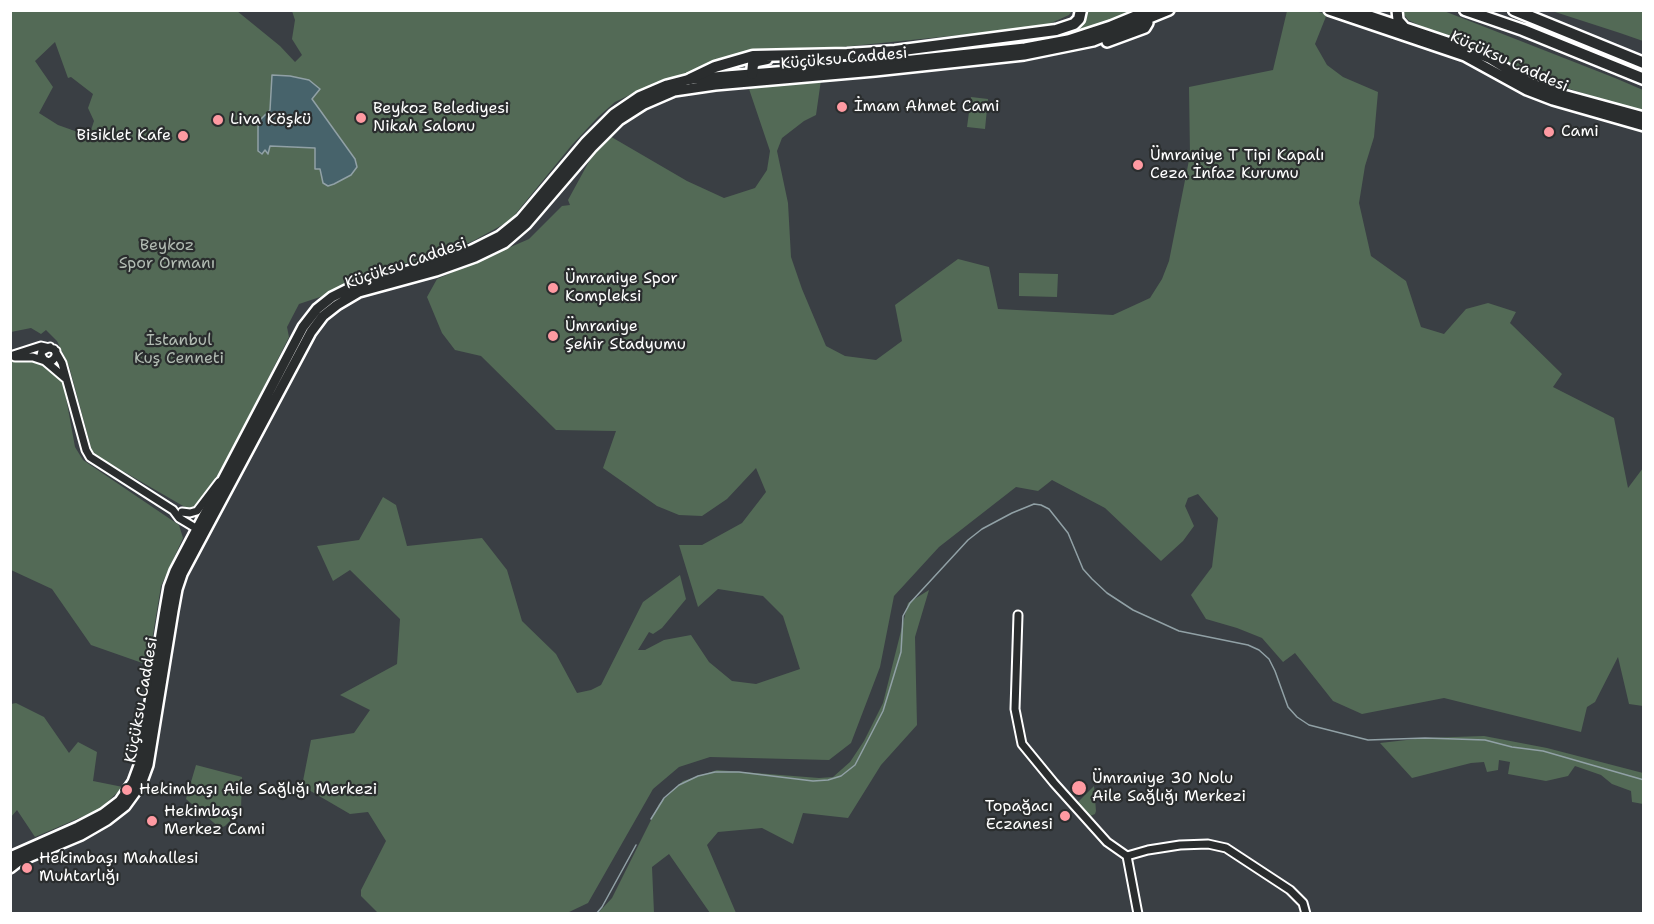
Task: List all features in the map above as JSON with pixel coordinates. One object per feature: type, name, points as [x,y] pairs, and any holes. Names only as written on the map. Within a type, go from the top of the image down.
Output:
[{"type":"highway","points":[[690,79],[715,67],[753,56],[895,51],[1056,30],[1074,24],[1079,19],[1081,10]]},
{"type":"highway","points":[[1466,10],[1533,34],[1644,80]]},
{"type":"highway","points":[[1514,10],[1644,63]]},
{"type":"highway","points":[[755,78],[751,69],[757,61],[816,55]]},
{"type":"main road","name":"Küçüksu Caddesi","points":[[849,70],[1024,48],[1068,40],[1126,20],[1169,10]]},
{"type":"main road","name":"Küçüksu Caddesi","points":[[1329,10],[1388,26],[1405,28],[1468,49],[1527,90],[1644,117]]},
{"type":"main road","name":"Küçüksu Caddesi","points":[[1352,10],[1492,65]]},
{"type":"main road","points":[[1366,15],[1378,14],[1385,10]]},
{"type":"main road","points":[[1388,26],[1394,10]]},
{"type":"main road","points":[[1394,10],[1398,20],[1405,28]]},
{"type":"main road","name":"Küçüksu Caddesi","points":[[161,657],[177,589],[187,566],[186,559],[251,436],[309,318],[332,297],[356,285],[369,286],[412,274],[472,250],[518,226],[586,142],[623,113],[639,97],[667,85],[690,79],[755,78],[849,70],[1091,44],[1147,15]]},
{"type":"main road","points":[[1091,44],[1092,37],[1122,26],[1126,20]]},
{"type":"main road","name":"Küçüksu Caddesi","points":[[623,113],[674,91],[755,78]]},
{"type":"main road","name":"Küçüksu Caddesi","points":[[1562,99],[1644,126]]},
{"type":"main road","name":"Küçüksu Caddesi","points":[[10,868],[78,827],[112,812],[137,782],[161,657],[169,587],[190,544],[202,528],[225,477],[251,436]]},
{"type":"main road","name":"Küçüksu Caddesi","points":[[10,857],[56,841]]},
{"type":"street","points":[[10,357],[35,347],[52,348]]},
{"type":"street","points":[[52,348],[44,349],[41,357],[67,380]]},
{"type":"street","points":[[52,348],[62,363],[86,450],[90,457],[181,515],[194,527],[202,528]]},
{"type":"street","points":[[10,357],[33,357],[45,361]]},
{"type":"street","points":[[181,515],[197,511],[215,485],[225,477]]},
{"type":"street","points":[[181,515],[187,526],[190,544]]},
{"type":"street","points":[[1018,615],[1015,709],[1022,744],[1107,842],[1127,856],[1138,914]]},
{"type":"street","points":[[1127,856],[1180,845],[1208,844],[1226,848],[1290,890],[1303,903],[1306,914]]},
{"type":"green space","name":"Beykoz Spor Ormanı","points":[[11,11],[237,11],[280,46],[295,62],[302,55],[292,39],[295,20],[292,11],[1072,11],[1069,15],[1049,24],[1000,31],[842,47],[759,49],[644,88],[615,102],[571,146],[513,217],[504,224],[451,250],[358,277],[323,296],[299,304],[287,327],[289,337],[226,462],[200,502],[190,510],[95,455],[69,366],[57,341],[46,330],[41,334],[31,328],[11,332]],"holes":[[[55,42],[68,78],[71,77],[93,94],[88,108],[94,121],[89,136],[58,125],[39,113],[53,87],[35,61]],[[312,99],[355,159],[323,183],[320,169],[315,169],[316,148],[270,146],[268,153],[265,150],[261,154],[258,151],[258,127],[270,110]]]},
{"type":"green space","points":[[1088,11],[1137,11],[1077,31],[1087,17]]},
{"type":"green space","points":[[1287,11],[1314,11],[1327,14],[1315,44],[1327,65],[1343,77],[1378,92],[1374,137],[1365,166],[1359,203],[1371,256],[1406,281],[1421,327],[1444,334],[1466,309],[1488,303],[1516,312],[1510,323],[1562,374],[1553,387],[1614,418],[1628,488],[1643,468],[1643,706],[1629,704],[1618,657],[1595,702],[1587,707],[1581,732],[1444,698],[1362,714],[1333,701],[1295,653],[1283,662],[1262,638],[1206,619],[1191,595],[1212,567],[1218,518],[1198,494],[1188,498],[1185,506],[1194,526],[1183,541],[1161,561],[1105,508],[1052,480],[1038,491],[1016,487],[939,547],[894,596],[880,667],[851,743],[829,760],[710,757],[679,767],[653,789],[588,903],[567,913],[378,913],[361,896],[361,890],[386,841],[368,812],[350,814],[302,786],[311,740],[354,733],[370,710],[340,695],[397,664],[400,619],[350,570],[333,581],[317,546],[359,540],[383,497],[396,505],[407,546],[482,538],[507,570],[522,621],[556,654],[577,693],[601,685],[643,602],[680,575],[686,599],[662,628],[653,634],[649,632],[638,650],[645,650],[664,640],[691,635],[709,662],[732,681],[756,684],[800,669],[783,616],[763,596],[718,589],[698,607],[679,545],[702,545],[742,523],[766,492],[756,468],[727,499],[702,516],[679,515],[657,506],[603,468],[616,431],[556,430],[481,356],[455,350],[442,333],[427,297],[437,279],[529,239],[562,206],[570,205],[568,200],[598,145],[608,135],[687,181],[724,198],[755,188],[767,170],[770,151],[748,86],[821,80],[816,115],[782,138],[777,151],[788,203],[791,257],[826,346],[845,356],[876,360],[902,341],[895,305],[958,259],[989,267],[998,309],[1113,315],[1150,298],[1162,279],[1169,261],[1190,155],[1189,87],[1273,70]]},
{"type":"green space","points":[[1404,11],[1444,11],[1615,78],[1643,90],[1643,112],[1535,78],[1473,43],[1408,20]]},
{"type":"green space","points":[[1552,11],[1643,11],[1643,41],[1620,33]]},
{"type":"green space","points":[[971,97],[988,99],[985,129],[967,127]]},
{"type":"green space","points":[[1019,273],[1058,274],[1057,297],[1019,296]]},
{"type":"green space","points":[[22,359],[48,366],[63,381],[75,447],[83,460],[179,525],[183,538],[161,586],[148,665],[91,645],[52,589],[11,570],[10,362]]},
{"type":"green space","points":[[929,590],[915,637],[917,725],[881,765],[848,818],[803,813],[793,844],[762,828],[718,832],[707,845],[736,913],[710,913],[669,854],[652,867],[654,913],[598,913],[612,898],[659,804],[683,781],[717,770],[819,778],[833,777],[850,762],[864,741],[883,703],[908,603]]},
{"type":"green space","points":[[16,703],[44,717],[69,753],[78,742],[97,752],[93,781],[123,787],[100,809],[35,837],[17,810],[11,817],[11,704]]},
{"type":"green space","points":[[1484,736],[1547,748],[1643,773],[1643,804],[1632,802],[1631,791],[1612,784],[1601,775],[1575,766],[1568,776],[1546,781],[1508,774],[1510,762],[1499,760],[1498,770],[1487,772],[1484,762],[1471,763],[1412,778],[1380,743],[1424,738]]},
{"type":"green space","points":[[196,765],[242,777],[241,810],[225,826],[220,828],[186,799]]},
{"type":"green space","points":[[1094,786],[1096,811],[1090,816],[1077,803]]},
{"type":"water","points":[[272,75],[309,80],[320,89],[312,99],[355,159],[357,167],[351,175],[328,186],[323,183],[320,169],[315,169],[315,148],[270,146],[268,154],[265,150],[262,154],[258,151],[260,120],[270,110]]},
{"type":"waterway","points":[[651,819],[664,798],[679,785],[698,776],[715,772],[739,772],[813,781],[828,780],[841,776],[855,765],[883,711],[901,652],[903,616],[910,603],[968,540],[982,529],[1034,504],[1049,509],[1068,533],[1083,569],[1092,579],[1107,593],[1133,610],[1179,631],[1248,645],[1259,650],[1269,659],[1288,707],[1309,725],[1368,740],[1425,738],[1485,740],[1512,747],[1543,751],[1644,780]]},
{"type":"waterway","points":[[596,914],[636,845]]},
{"type":"place","name":"İmam Ahmet Cami","points":[[842,107]]},
{"type":"place","name":"Beykoz Belediyesi Nikah Salonu","points":[[361,118]]},
{"type":"place","name":"Liva Köşkü","points":[[218,120]]},
{"type":"place","name":"Cami","points":[[1549,132]]},
{"type":"place","name":"Bisiklet Kafe","points":[[183,136]]},
{"type":"place","name":"Ümraniye T Tipi Kapalı Ceza İnfaz Kurumu","points":[[1138,165]]},
{"type":"place","name":"Ümraniye Spor Kompleksi","points":[[553,288]]},
{"type":"place","name":"Ümraniye Şehir Stadyumu","points":[[553,336]]},
{"type":"place","name":"Ümraniye 30 Nolu Aile Sağlığı Merkezi","points":[[1079,788]]},
{"type":"place","name":"Hekimbaşı Aile Sağlığı Merkezi","points":[[127,790]]},
{"type":"place","name":"Topağacı Eczanesi","points":[[1065,816]]},
{"type":"place","name":"Hekimbaşı Merkez Cami","points":[[152,821]]},
{"type":"place","name":"Hekimbaşı Mahallesi Muhtarlığı","points":[[27,868]]},
{"type":"park label","name":"İstanbul Kuş Cenneti","points":[[179,350]]}]
